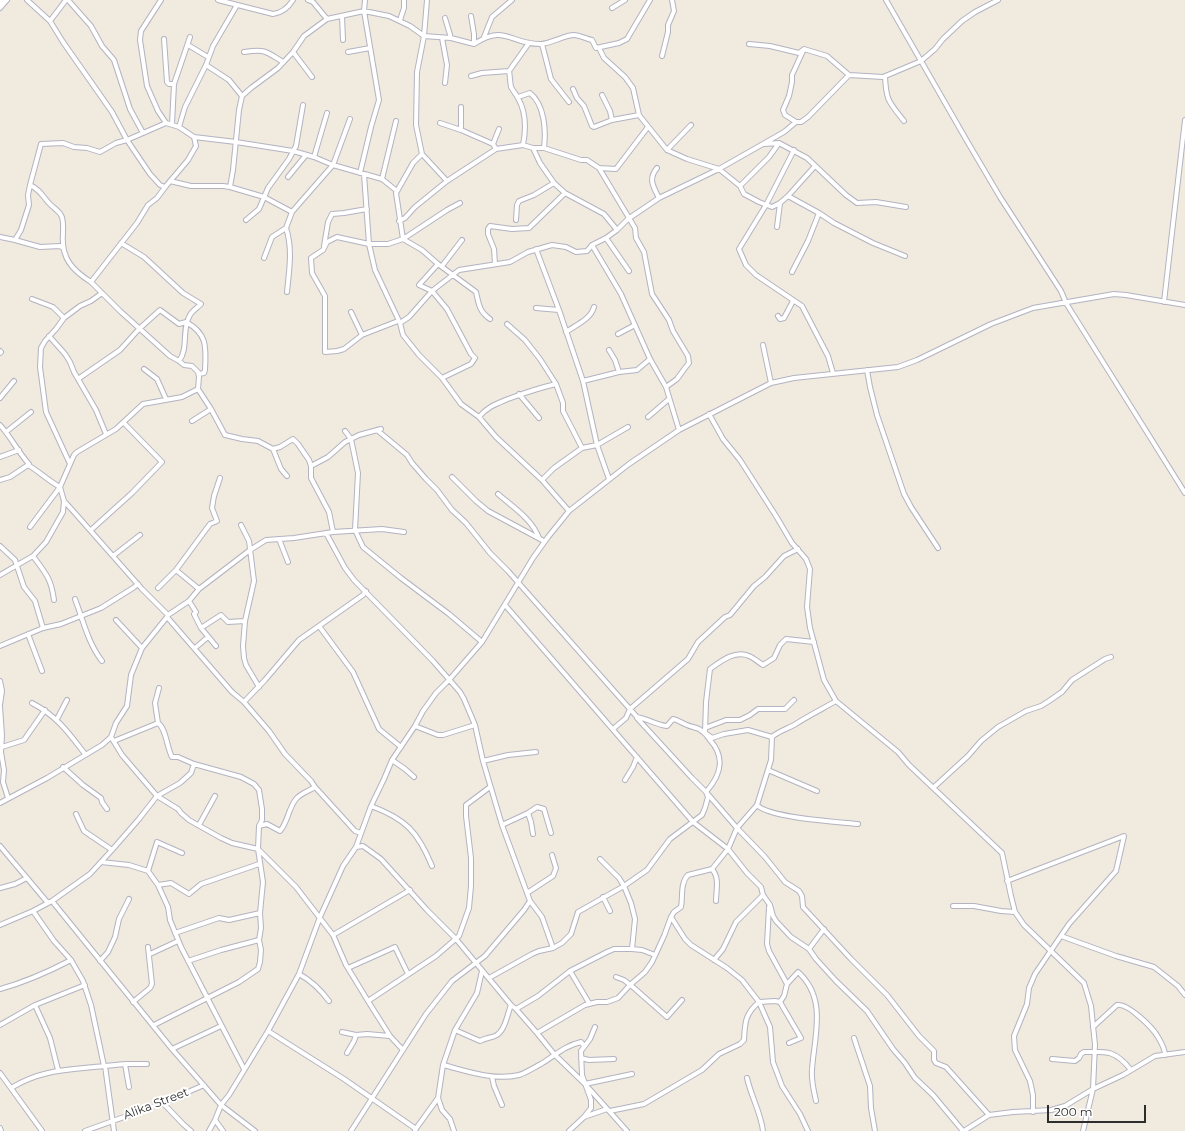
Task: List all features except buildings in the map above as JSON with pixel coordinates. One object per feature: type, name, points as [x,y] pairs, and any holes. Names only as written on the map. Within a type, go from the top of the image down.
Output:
[{"type":"street","points":[[0,8],[6,0]]},
{"type":"street","points":[[28,0],[50,21],[112,112],[127,140],[153,178],[160,185],[164,187],[166,186]]},
{"type":"street","points":[[50,21],[67,0],[91,26],[102,46],[114,60],[130,109],[143,133]]},
{"type":"street","points":[[161,0],[141,31],[140,40],[147,86],[158,111],[166,123]]},
{"type":"street","points":[[218,0],[273,14],[278,14],[288,7],[293,0]]},
{"type":"street","points":[[308,0],[313,2],[327,19]]},
{"type":"street","points":[[365,0],[364,11],[379,100],[370,127],[362,173],[367,209],[369,244],[375,270],[399,322],[403,336],[419,355],[442,378],[461,404],[479,417],[496,437],[542,480],[569,511]]},
{"type":"street","points":[[400,20],[404,8],[404,0]]},
{"type":"street","points":[[428,0],[424,36],[417,72],[416,125],[422,154],[447,182]]},
{"type":"street","points":[[484,37],[492,17],[512,0]]},
{"type":"street","points":[[612,8],[625,0]]},
{"type":"street","points":[[230,187],[242,96],[278,68],[293,52],[304,36],[327,19],[364,11],[389,16],[400,20],[424,36],[451,38],[474,44],[484,37],[501,34],[508,35],[528,43],[542,44],[574,35],[592,40],[596,48],[600,48],[619,43],[627,39],[650,0]]},
{"type":"street","points":[[662,56],[668,32],[668,25],[674,11],[671,0]]},
{"type":"street","points":[[886,0],[1000,197],[1185,493]]},
{"type":"street","points":[[804,49],[827,56],[849,75],[885,76],[921,61],[962,21],[975,12],[998,0]]},
{"type":"street","points":[[179,127],[185,107],[213,46],[237,5]]},
{"type":"street","points":[[342,16],[343,40]]},
{"type":"street","points":[[471,16],[474,44]]},
{"type":"street","points":[[445,18],[451,38]]},
{"type":"street","points":[[172,124],[174,84],[190,37]]},
{"type":"street","points":[[442,38],[446,65],[445,83]]},
{"type":"street","points":[[164,39],[166,79],[169,84],[174,84]]},
{"type":"street","points":[[523,145],[526,131],[524,118],[518,97],[514,93],[511,86],[509,71],[528,43]]},
{"type":"street","points":[[542,44],[551,79],[569,102]]},
{"type":"street","points":[[749,44],[770,46],[799,53],[804,49]]},
{"type":"street","points":[[188,45],[208,57]]},
{"type":"street","points":[[348,52],[370,48]]},
{"type":"street","points":[[600,48],[604,58],[625,77],[633,88],[639,115],[667,150],[687,160],[719,169],[740,186],[744,194],[772,207],[780,203],[788,196],[815,166]]},
{"type":"street","points":[[796,122],[785,115],[783,110],[790,96],[792,75],[804,49]]},
{"type":"street","points":[[244,52],[260,50],[266,51],[283,62]]},
{"type":"street","points":[[293,52],[312,77]]},
{"type":"street","points":[[206,64],[229,80],[242,96]]},
{"type":"street","points":[[471,76],[482,73],[509,71]]},
{"type":"street","points":[[460,203],[403,239],[388,244],[369,244],[337,237],[327,242],[323,250],[311,258],[312,273],[325,296],[325,352],[344,349],[362,335],[409,318],[432,291],[459,270],[510,262],[536,249],[552,245],[566,247],[576,252],[587,251],[592,244],[606,238],[628,219],[659,198],[719,169],[784,132],[796,122],[801,122],[808,117],[849,75]]},
{"type":"street","points":[[885,76],[888,99],[904,121]]},
{"type":"street","points":[[573,89],[577,98],[584,106],[592,126],[594,127],[612,120],[639,115]]},
{"type":"street","points":[[518,97],[530,93],[537,98],[545,125],[544,148]]},
{"type":"street","points":[[602,95],[610,111],[612,120]]},
{"type":"street","points":[[246,220],[259,209],[275,178],[289,159],[296,146],[303,105]]},
{"type":"street","points":[[461,107],[462,130]]},
{"type":"street","points":[[314,157],[327,114]]},
{"type":"street","points":[[264,258],[272,237],[286,228],[292,212],[333,165],[350,119]]},
{"type":"street","points":[[1164,302],[1185,120]]},
{"type":"street","points":[[382,179],[396,121]]},
{"type":"street","points":[[15,240],[29,205],[28,195],[30,185],[42,144],[63,143],[74,147],[87,148],[100,152],[116,143],[127,140],[166,123],[179,127],[194,138],[236,142],[293,151],[314,157],[333,165],[382,179],[397,191]]},
{"type":"street","points":[[440,123],[462,130],[492,144],[496,149]]},
{"type":"street","points":[[667,150],[691,125]]},
{"type":"street","points":[[599,168],[616,169],[648,127]]},
{"type":"street","points":[[492,144],[499,129]]},
{"type":"street","points":[[91,282],[137,223],[148,205],[157,198],[193,152],[196,146],[194,138]]},
{"type":"street","points":[[762,144],[779,143],[807,158],[846,195],[857,203],[876,202],[906,207]]},
{"type":"street","points":[[740,186],[769,157],[779,143]]},
{"type":"street","points":[[399,221],[405,218],[415,207],[447,182],[496,149],[523,145],[533,148],[544,148],[581,160],[587,160],[599,168],[634,228],[636,238],[644,252],[652,294],[660,309],[669,320],[673,331],[688,356],[689,363],[677,379],[666,388]]},
{"type":"street","points":[[533,148],[540,163],[554,183],[566,193],[604,214],[617,230]]},
{"type":"street","points":[[794,150],[766,205],[740,247],[740,253],[746,265],[756,275],[802,306],[828,356],[833,374]]},
{"type":"street","points":[[422,154],[413,163],[397,191],[399,221],[403,239],[422,250],[438,264],[476,292],[482,314],[490,319]]},
{"type":"street","points":[[288,177],[306,155]]},
{"type":"street","points":[[657,168],[653,174],[652,180],[659,198]]},
{"type":"street","points":[[170,181],[191,186],[230,187],[264,197],[292,212]]},
{"type":"street","points":[[516,220],[517,205],[519,200],[534,195],[548,188],[554,183]]},
{"type":"street","points":[[30,185],[38,188],[48,203],[61,215],[63,248],[70,265],[91,282],[139,329],[170,356],[184,365],[192,366],[198,372],[198,389],[225,435],[258,441],[273,449],[280,469],[287,476]]},
{"type":"street","points":[[495,264],[494,250],[488,234],[488,229],[490,226],[512,229],[530,228],[566,193]]},
{"type":"street","points":[[788,196],[834,223],[873,243],[904,256]]},
{"type":"street","points":[[777,227],[780,203]]},
{"type":"street","points":[[323,250],[328,222],[332,214],[367,209]]},
{"type":"street","points":[[792,272],[808,241],[819,213]]},
{"type":"street","points":[[286,228],[289,236],[291,256],[287,292]]},
{"type":"street","points":[[0,237],[40,247],[60,246],[63,248]]},
{"type":"street","points":[[606,238],[629,271]]},
{"type":"street","points":[[442,266],[462,240]]},
{"type":"street","points":[[121,243],[144,257],[183,293],[201,304],[190,314],[186,322],[184,329],[184,355],[179,361]]},
{"type":"street","points":[[592,244],[621,294],[650,360],[666,388],[679,430]]},
{"type":"street","points":[[536,249],[559,310],[583,381],[597,445],[609,479]]},
{"type":"street","points":[[438,264],[419,285],[432,291],[447,309],[475,358],[471,364],[442,378]]},
{"type":"street","points":[[70,464],[58,441],[45,407],[40,367],[41,348],[64,318],[80,306],[91,301],[102,293]]},
{"type":"street","points":[[209,1131],[221,1105],[229,1095],[268,1031],[299,974],[320,917],[343,866],[356,847],[371,806],[392,760],[432,699],[482,642],[539,549],[569,511],[629,464],[679,430],[771,383],[794,378],[898,367],[917,360],[991,324],[1033,308],[1114,294],[1185,305]]},
{"type":"street","points":[[32,299],[53,307],[64,318]]},
{"type":"street","points":[[778,316],[780,319],[784,318],[793,301]]},
{"type":"street","points":[[566,332],[586,319],[593,312],[594,307]]},
{"type":"street","points":[[536,308],[559,310]]},
{"type":"street","points":[[78,379],[120,350],[139,329],[160,310],[179,324],[186,322],[198,330],[203,338],[205,349],[205,372],[199,374]]},
{"type":"street","points":[[351,312],[362,335]]},
{"type":"street","points":[[507,324],[525,340],[556,384],[563,403],[563,412],[582,448]]},
{"type":"street","points":[[618,334],[635,326]]},
{"type":"street","points":[[49,336],[65,354],[96,410],[106,434]]},
{"type":"street","points":[[764,345],[771,383]]},
{"type":"street","points":[[609,350],[619,372]]},
{"type":"street","points":[[583,381],[619,372],[637,370],[650,360]]},
{"type":"street","points":[[144,368],[157,379],[166,399]]},
{"type":"street","points":[[867,370],[877,415],[904,494],[938,548]]},
{"type":"street","points":[[0,398],[14,381]]},
{"type":"street","points":[[479,417],[484,410],[496,403],[536,388],[556,384]]},
{"type":"street","points":[[30,528],[60,486],[74,455],[77,452],[116,429],[143,404],[182,397],[198,389]]},
{"type":"street","points":[[519,394],[538,418]]},
{"type":"street","points":[[648,417],[669,399]]},
{"type":"street","points":[[192,421],[211,409]]},
{"type":"street","points":[[6,432],[31,412]]},
{"type":"street","points":[[709,414],[723,439],[740,460],[792,543],[806,558],[810,569],[807,607],[810,628],[824,680],[836,701],[898,752],[909,765],[1002,853],[1015,912],[1024,924],[1084,983],[1091,1006],[1095,1052],[1093,1089],[1083,1131]]},
{"type":"street","points":[[91,530],[132,493],[162,462],[124,423]]},
{"type":"street","points":[[0,425],[29,464],[28,465],[41,473],[48,480],[60,486],[64,501],[63,512],[46,542],[33,556],[0,575]]},
{"type":"street","points":[[542,480],[554,468],[582,448],[597,445],[628,427]]},
{"type":"street","points":[[310,466],[328,457],[345,442],[359,434],[379,430],[407,455],[412,463],[437,490],[452,510],[466,523],[490,553],[518,582],[637,717],[765,857],[785,882],[799,891],[802,896],[803,907],[887,995],[919,1036],[934,1051],[934,1060],[936,1063],[946,1067],[989,1115]]},
{"type":"street","points":[[345,431],[351,439],[358,474],[355,530],[363,547],[449,614],[482,642]]},
{"type":"street","points":[[273,449],[280,447],[293,439],[309,460],[311,478],[329,512],[333,532]]},
{"type":"street","points":[[0,457],[19,450]]},
{"type":"street","points":[[0,480],[10,477],[28,465]]},
{"type":"street","points":[[452,477],[488,511],[540,539],[548,537]]},
{"type":"street","points":[[158,588],[176,570],[210,524],[217,521],[212,508],[220,478]]},
{"type":"street","points":[[498,494],[525,516],[540,539],[539,549]]},
{"type":"street","points":[[64,501],[167,616],[232,692],[244,702],[269,731],[285,754],[355,830],[361,833]]},
{"type":"street","points":[[63,512],[74,512]]},
{"type":"street","points":[[241,525],[249,541],[254,581],[245,621],[243,646],[244,658],[246,665],[258,687]]},
{"type":"street","points":[[0,803],[47,778],[63,767],[102,745],[111,737],[116,723],[127,706],[131,675],[142,648],[167,616],[189,601],[199,589],[250,550],[266,540],[333,532],[382,529],[404,532]]},
{"type":"street","points":[[326,533],[345,568],[433,661],[464,698],[475,725],[490,787],[502,825],[530,901],[542,917],[553,948]]},
{"type":"street","points":[[113,556],[140,535]]},
{"type":"street","points":[[279,539],[288,562]]},
{"type":"street","points":[[0,546],[12,557],[17,566],[24,587],[35,600],[44,628]]},
{"type":"street","points":[[613,729],[626,718],[630,709],[688,659],[698,642],[725,617],[730,615],[754,586],[766,577],[784,556],[798,549]]},
{"type":"street","points":[[33,556],[48,575],[53,590],[54,600]]},
{"type":"street","points":[[176,570],[199,589]]},
{"type":"street","points":[[0,646],[28,634],[61,624],[100,608],[138,584]]},
{"type":"street","points":[[133,588],[142,589]]},
{"type":"street","points":[[244,702],[299,640],[364,595],[366,591]]},
{"type":"street","points":[[75,599],[95,651],[102,661]]},
{"type":"street","points":[[189,601],[196,612],[194,614],[201,628],[216,646]]},
{"type":"street","points":[[505,605],[693,822],[728,849],[747,873],[761,887],[763,895],[770,905],[776,921],[791,937],[809,949],[836,981],[867,1011],[893,1049],[906,1063],[915,1078],[964,1131],[989,1115],[1051,1110],[1064,1106],[1155,1056],[1185,1052]]},
{"type":"street","points":[[201,628],[221,615],[228,622],[245,621]]},
{"type":"street","points":[[116,620],[142,648]]},
{"type":"street","points":[[319,626],[353,672],[379,729],[401,747]]},
{"type":"street","points":[[28,634],[42,671]]},
{"type":"street","points":[[194,648],[208,637]]},
{"type":"street","points":[[706,792],[715,782],[721,758],[715,745],[705,733],[706,702],[710,669],[729,657],[738,654],[748,656],[762,665],[774,658],[780,645],[786,639],[814,642]]},
{"type":"street","points":[[933,788],[968,756],[981,741],[998,727],[1026,711],[1050,701],[1062,692],[1072,680],[1110,657]]},
{"type":"street","points":[[0,681],[2,691],[0,706],[2,735],[1,750],[4,770],[3,782],[8,798]]},
{"type":"street","points":[[154,1026],[239,982],[258,969],[261,956],[259,940],[263,882],[259,864],[258,849],[259,826],[262,820],[259,790],[254,784],[241,777],[194,764],[178,757],[172,757],[163,727],[158,723],[156,703],[159,688]]},
{"type":"street","points":[[57,719],[67,700]]},
{"type":"street","points":[[705,728],[726,720],[740,720],[758,710],[786,709],[794,700]]},
{"type":"street","points":[[537,1033],[589,1003],[607,1002],[618,998],[645,972],[655,955],[674,912],[681,907],[683,885],[686,876],[712,869],[728,849],[737,828],[758,805],[771,760],[772,737],[777,732],[794,725],[802,718],[836,701]]},
{"type":"street","points":[[32,703],[57,719],[86,754]]},
{"type":"street","points":[[1,750],[24,740],[45,710]]},
{"type":"street","points":[[637,717],[668,726],[673,719],[677,720],[698,728],[712,738],[724,734],[748,730],[772,737]]},
{"type":"street","points":[[114,741],[158,723]]},
{"type":"street","points":[[415,726],[443,736],[475,725]]},
{"type":"street","points":[[111,737],[122,755],[157,796],[178,809],[184,817],[232,843],[258,849],[296,887],[333,935],[348,968],[368,1001],[390,1036],[403,1050]]},
{"type":"street","points":[[483,761],[508,755],[536,752]]},
{"type":"street","points":[[625,780],[633,768],[637,757]]},
{"type":"street","points":[[392,760],[414,777]]},
{"type":"street","points":[[0,925],[50,902],[90,874],[139,819],[157,796],[180,783],[191,773],[194,764]]},
{"type":"street","points":[[63,767],[83,785],[101,798],[107,809]]},
{"type":"street","points":[[768,770],[817,791]]},
{"type":"street","points":[[259,826],[268,824],[280,831],[286,822],[288,813],[296,798],[315,786]]},
{"type":"street","points":[[368,1001],[436,956],[459,936],[469,908],[471,886],[471,858],[466,805],[490,787]]},
{"type":"street","points":[[489,978],[539,950],[553,948],[562,943],[571,934],[578,912],[624,886],[648,870],[670,839],[702,815],[708,797],[706,792]]},
{"type":"street","points":[[199,825],[215,796]]},
{"type":"street","points":[[758,805],[767,811],[778,814],[858,824]]},
{"type":"street","points":[[371,806],[389,813],[402,821],[413,831],[432,866]]},
{"type":"street","points":[[502,825],[528,813],[537,807],[544,809],[552,832]]},
{"type":"street","points":[[528,813],[533,834]]},
{"type":"street","points":[[76,814],[84,831],[112,850]]},
{"type":"street","points":[[1008,880],[1124,836],[1116,870],[1069,924],[1034,974],[1029,988],[1027,1004],[1014,1036],[1015,1050],[1030,1081],[1033,1095],[1033,1112]]},
{"type":"street","points":[[148,871],[157,842],[182,853]]},
{"type":"street","points":[[0,846],[50,902],[172,1049],[221,1105],[255,1131]]},
{"type":"street","points":[[356,847],[363,846],[382,858],[426,910],[456,939],[554,1054],[585,1084],[627,1131]]},
{"type":"street","points":[[527,893],[553,876],[556,868],[552,854]]},
{"type":"street","points":[[600,859],[613,871],[624,886],[631,903],[635,919],[632,949]]},
{"type":"street","points":[[101,862],[129,865],[148,871],[158,885],[168,908],[170,920],[178,941],[244,1069]]},
{"type":"street","points":[[158,885],[171,883],[189,894],[201,884],[259,864]]},
{"type":"street","points":[[712,869],[717,880],[716,901]]},
{"type":"street","points":[[0,888],[15,884],[27,878]]},
{"type":"street","points":[[333,935],[410,890]]},
{"type":"street","points":[[714,960],[723,949],[736,922],[763,895]]},
{"type":"street","points":[[603,897],[610,911]]},
{"type":"street","points":[[100,961],[115,937],[119,919],[129,899]]},
{"type":"street","points":[[351,1131],[426,1014],[452,981],[485,956],[530,901]]},
{"type":"street","points":[[770,905],[767,944],[769,951],[787,984]]},
{"type":"street","points":[[952,906],[974,906],[1015,912]]},
{"type":"street","points":[[33,911],[54,941],[71,960],[85,985],[91,1005],[104,1066],[114,1131]]},
{"type":"street","points":[[175,933],[219,918],[229,920],[260,913]]},
{"type":"street","points":[[672,917],[685,939],[691,945],[742,980],[759,1002],[770,1027],[773,1062],[782,1086],[800,1114],[808,1131]]},
{"type":"street","points":[[809,949],[824,929]]},
{"type":"street","points":[[1061,936],[1116,956],[1154,967],[1178,986],[1185,995]]},
{"type":"street","points":[[188,961],[259,940]]},
{"type":"street","points":[[150,954],[178,941]]},
{"type":"street","points":[[133,1002],[150,988],[152,984],[150,954],[148,947]]},
{"type":"street","points":[[348,968],[395,947],[408,974]]},
{"type":"street","points":[[516,1009],[538,996],[570,971],[614,949],[642,950],[655,955]]},
{"type":"street","points":[[0,989],[21,984],[71,960]]},
{"type":"street","points":[[268,1031],[338,1075],[416,1130],[438,1098],[444,1065],[455,1030],[477,994],[482,971]]},
{"type":"street","points":[[570,971],[589,1003]]},
{"type":"street","points":[[780,1002],[784,996],[787,984],[798,972],[809,984],[817,1008],[812,1074],[816,1101]]},
{"type":"street","points":[[299,974],[310,980],[320,989],[329,1001]]},
{"type":"street","points":[[616,977],[630,985],[667,1017],[682,1000]]},
{"type":"street","points":[[0,1025],[35,1005],[85,985]]},
{"type":"street","points":[[584,1117],[608,1110],[644,1104],[702,1070],[719,1054],[740,1044],[744,1040],[745,1022],[750,1010],[759,1002],[780,1002]]},
{"type":"street","points":[[780,1002],[801,1038],[790,1043]]},
{"type":"street","points":[[1093,1027],[1117,1005],[1121,1004],[1153,1030],[1158,1037],[1165,1055]]},
{"type":"street","points":[[35,1005],[50,1038],[58,1070]]},
{"type":"street","points":[[455,1030],[480,1041],[486,1037],[494,1036],[502,1030],[511,1005]]},
{"type":"street","points":[[172,1049],[221,1026]]},
{"type":"street","points":[[569,1131],[591,1108],[591,1100],[582,1075],[581,1051],[590,1039],[595,1026]]},
{"type":"street","points":[[342,1032],[356,1035],[367,1034],[390,1036]]},
{"type":"street","points":[[347,1053],[356,1035]]},
{"type":"street","points":[[854,1038],[870,1086],[871,1108],[875,1131]]},
{"type":"street","points":[[444,1065],[492,1077],[520,1074],[541,1064],[571,1044],[581,1042],[584,1046]]},
{"type":"street","points":[[1052,1059],[1075,1061],[1081,1054],[1095,1052],[1110,1053],[1117,1056],[1131,1070]]},
{"type":"street","points":[[582,1058],[589,1060],[614,1059]]},
{"type":"street","points":[[125,1064],[129,1087]]},
{"type":"street","points":[[11,1088],[35,1076],[58,1070],[125,1064],[147,1064]]},
{"type":"street","points":[[0,1073],[42,1131]]},
{"type":"street","points":[[585,1084],[632,1074]]},
{"type":"street","points":[[492,1077],[502,1105]]},
{"type":"street","points":[[747,1078],[752,1096],[761,1118],[763,1131]]},
{"type":"street","name":"Alika Street","points":[[85,1131],[163,1103],[204,1085]]},
{"type":"street","points":[[438,1098],[442,1110],[450,1119],[454,1131]]},
{"type":"street","points":[[163,1103],[191,1131]]},
{"type":"street","points":[[215,1120],[219,1123],[223,1131]]}]
